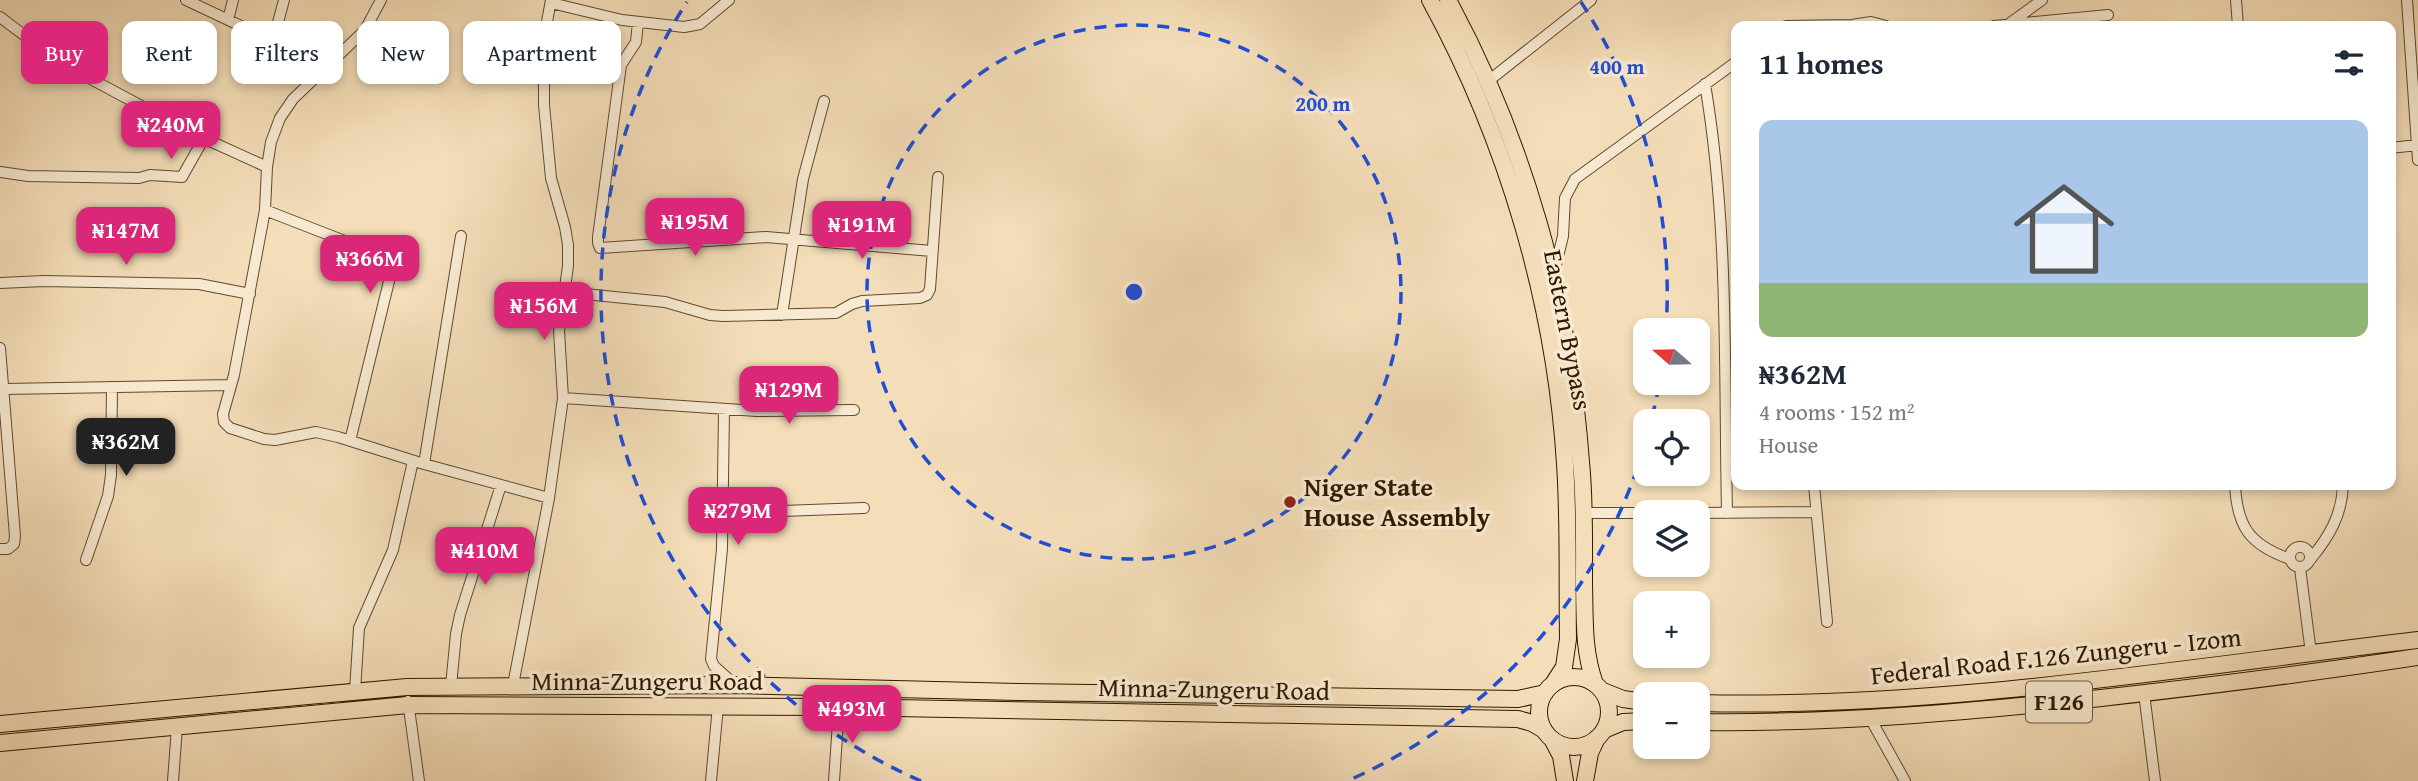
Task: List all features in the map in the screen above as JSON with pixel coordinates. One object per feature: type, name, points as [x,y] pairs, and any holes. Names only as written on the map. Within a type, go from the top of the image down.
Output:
[{"type":"main road","name":"Eastern Bypass","points":[[1430,0],[1456,49],[1493,136],[1512,190],[1537,281],[1556,376],[1565,464],[1568,639],[1567,659],[1549,689]]},
{"type":"main road","name":"Eastern Bypass","points":[[1448,0],[1470,41],[1521,165],[1553,278],[1572,373],[1581,462],[1585,647],[1599,687]]},
{"type":"main road","name":"Federal Road F.126 Zungeru - Izom","points":[[1710,703],[1822,703],[2001,691],[2418,640]]},
{"type":"main road","name":"Federal Road F.126 Zungeru - Izom","points":[[1710,722],[1761,723],[2003,709],[2272,678],[2418,657]]},
{"type":"main road","points":[[1565,781],[1561,756],[1540,718],[1540,705],[1549,689],[1563,679],[1585,678],[1623,699],[1633,700]]},
{"type":"main road","name":"Minna-Zungeru Road","points":[[0,724],[355,691],[451,686],[735,685],[1518,699],[1549,689]]},
{"type":"main road","points":[[1585,781],[1590,753],[1601,734],[1609,710],[1599,687]]},
{"type":"main road","points":[[2001,691],[2003,709]]},
{"type":"main road","points":[[1019,692],[1019,710]]},
{"type":"main road","name":"Minna-Zungeru Road","points":[[0,743],[408,705],[839,707],[1518,719],[1532,723],[1548,735]]},
{"type":"main road","points":[[1548,735],[1563,745],[1575,747],[1587,745],[1623,722],[1633,722]]},
{"type":"street","points":[[186,0],[231,21]]},
{"type":"street","points":[[228,20],[233,0]]},
{"type":"street","points":[[278,21],[284,0]]},
{"type":"street","points":[[343,52],[365,30],[381,0]]},
{"type":"street","points":[[513,685],[549,498],[563,398],[559,331],[568,266],[568,245],[551,178],[544,106],[544,38],[551,2],[638,22],[692,27],[700,24],[729,0]]},
{"type":"street","points":[[1487,82],[1591,0]]},
{"type":"street","points":[[2012,21],[2042,0]]},
{"type":"street","points":[[2236,0],[2238,21]]},
{"type":"street","points":[[2407,0],[2418,160]]},
{"type":"street","points":[[2034,21],[2108,15]]},
{"type":"street","points":[[0,17],[61,63],[204,138],[267,167]]},
{"type":"street","points":[[638,22],[636,42],[621,65],[598,237],[600,248],[766,237],[932,251]]},
{"type":"street","points":[[1553,278],[1563,236],[1565,198],[1575,179],[1731,66]]},
{"type":"street","points":[[309,84],[293,99],[271,142],[265,210],[250,294],[223,414],[224,422],[230,428],[275,440],[316,432],[549,498]]},
{"type":"street","points":[[1705,85],[1713,132],[1721,224],[1727,513]]},
{"type":"street","points":[[782,315],[808,158],[824,101]]},
{"type":"street","points":[[0,172],[61,177],[182,177],[204,138]]},
{"type":"street","points":[[2396,147],[2418,145]]},
{"type":"street","points":[[564,292],[665,302],[710,315],[836,313],[862,301],[926,295],[930,289],[938,177]]},
{"type":"street","points":[[265,210],[342,240],[381,258],[388,266],[390,277],[350,441]]},
{"type":"street","points":[[424,464],[461,236]]},
{"type":"street","points":[[0,283],[44,281],[199,284],[250,294]]},
{"type":"street","points":[[0,348],[15,536],[14,544],[8,549],[0,549]]},
{"type":"street","points":[[4,389],[231,385]]},
{"type":"street","points":[[86,560],[108,496],[111,475],[112,387]]},
{"type":"street","points":[[563,398],[724,410],[854,410]]},
{"type":"street","points":[[724,410],[724,513],[711,659],[714,666],[735,685]]},
{"type":"street","points":[[355,691],[359,628],[393,550],[413,461]]},
{"type":"street","points":[[451,686],[460,615],[501,485]]},
{"type":"street","points":[[1814,490],[1826,622]]},
{"type":"street","points":[[2235,490],[2236,508],[2245,528],[2263,547],[2290,559],[2300,568]]},
{"type":"street","points":[[2300,568],[2306,565],[2328,538],[2337,519],[2342,490]]},
{"type":"street","points":[[724,513],[864,508]]},
{"type":"street","points":[[1710,513],[1815,512]]},
{"type":"street","points":[[1584,513],[1633,513]]},
{"type":"street","points":[[2290,559],[2292,552],[2301,547],[2307,550],[2310,559]]},
{"type":"street","points":[[2300,568],[2311,653]]},
{"type":"street","points":[[407,687],[419,781]]},
{"type":"street","points":[[2144,693],[2155,781]]},
{"type":"street","points":[[711,781],[718,706]]},
{"type":"street","points":[[834,781],[839,707]]},
{"type":"street","points":[[1870,718],[1905,781]]},
{"type":"street","points":[[173,781],[177,727]]},
{"type":"place","name":"Niger State House Assembly","points":[[1290,502]]}]
